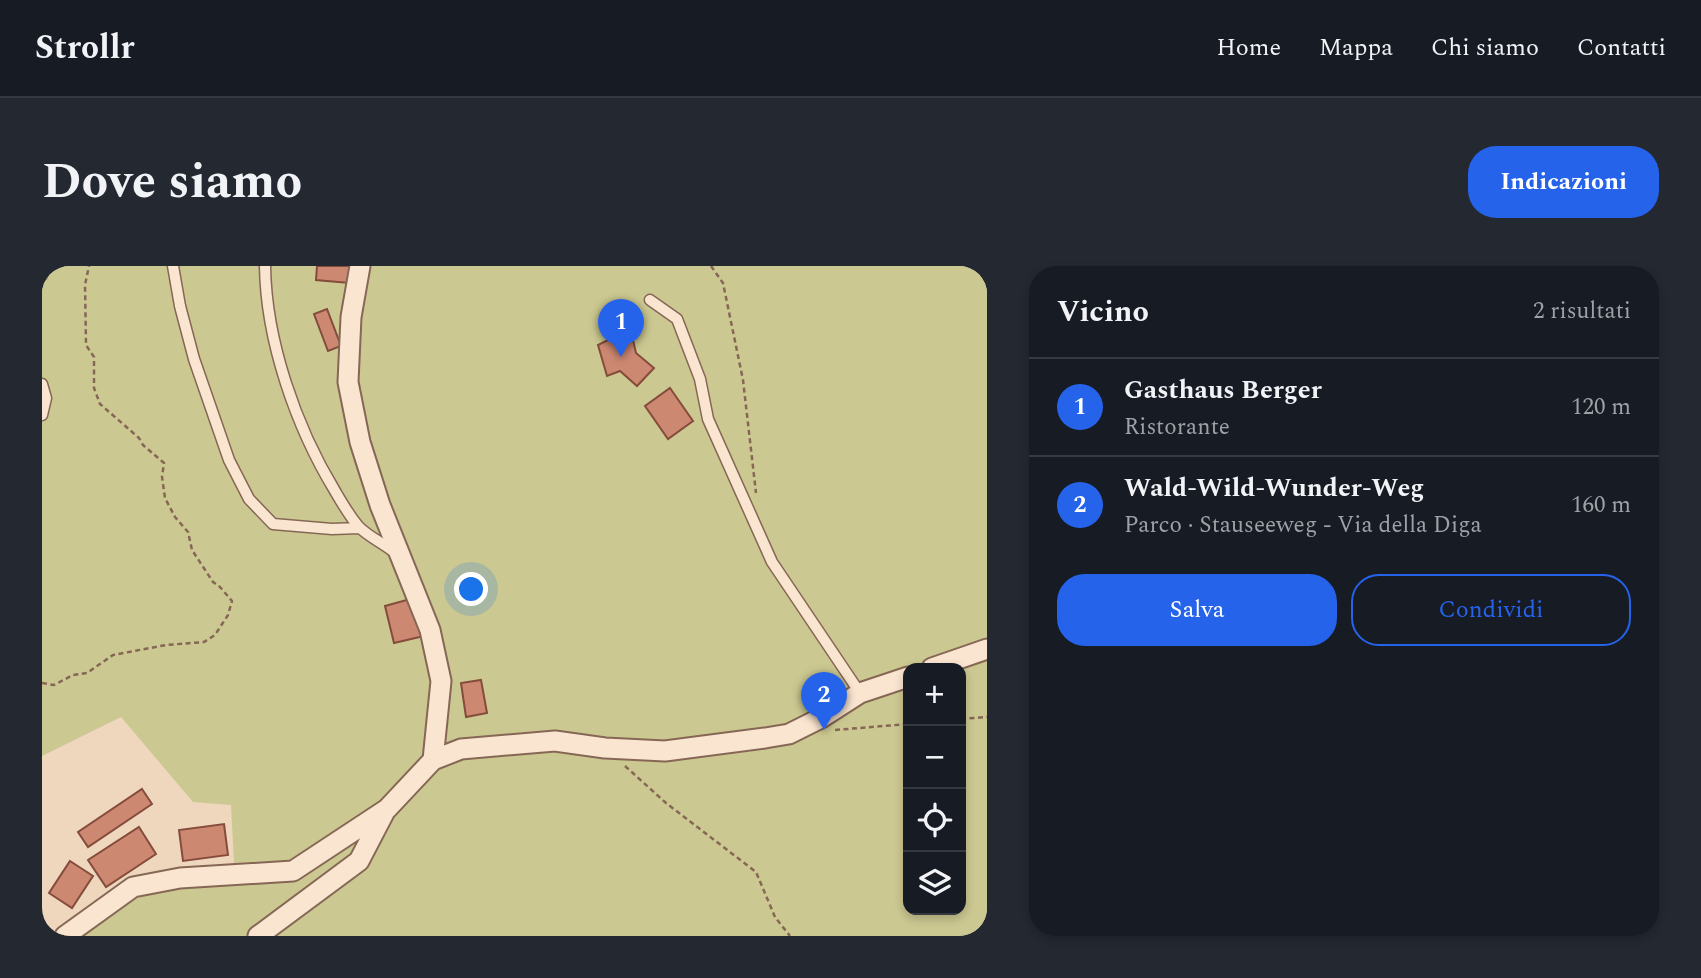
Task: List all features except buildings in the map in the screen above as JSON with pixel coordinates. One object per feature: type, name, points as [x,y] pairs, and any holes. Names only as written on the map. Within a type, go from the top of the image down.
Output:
[{"type":"street","points":[[360,266],[351,317],[348,382],[360,442],[380,505],[430,630],[441,681],[433,760]]},
{"type":"street","points":[[946,663],[987,649]]},
{"type":"street","points":[[65,936],[133,887],[180,878],[293,872],[387,809],[433,760],[461,749],[555,741],[605,748],[665,751],[765,738],[789,734],[821,718],[860,693],[903,679]]},
{"type":"street","points":[[258,936],[359,861],[387,809]]},
{"type":"lane","points":[[42,275],[44,266]]},
{"type":"lane","points":[[173,266],[194,359],[229,460],[249,499],[272,524],[332,529],[360,528]]},
{"type":"lane","points":[[265,266],[273,338],[294,405],[319,465],[360,528],[404,561]]},
{"type":"lane","points":[[650,300],[677,319],[699,379],[708,418],[772,562],[860,693]]},
{"type":"lane","points":[[42,384],[46,398],[42,415]]},
{"type":"path","points":[[42,683],[54,685],[74,675],[87,673],[113,655],[166,645],[204,642],[215,635],[228,615],[232,601],[213,582],[192,550],[188,532],[175,517],[165,498],[162,477],[164,463],[100,404],[94,388],[94,357],[86,345],[85,285],[89,266]]},
{"type":"path","points":[[711,266],[723,284],[743,380],[756,498]]},
{"type":"path","points":[[966,719],[987,717]]},
{"type":"path","points":[[829,730],[903,724]]},
{"type":"path","points":[[625,766],[666,803],[756,872],[775,917],[790,936]]},
{"type":"shaded area","points":[[42,266],[987,266],[987,936],[82,936],[167,875],[234,863],[231,805],[193,802],[121,717],[42,756]]},
{"type":"place","name":"Gasthaus Berger","points":[[621,357]]},
{"type":"place","name":"Wald-Wild-Wunder-Weg","points":[[824,730]]}]
